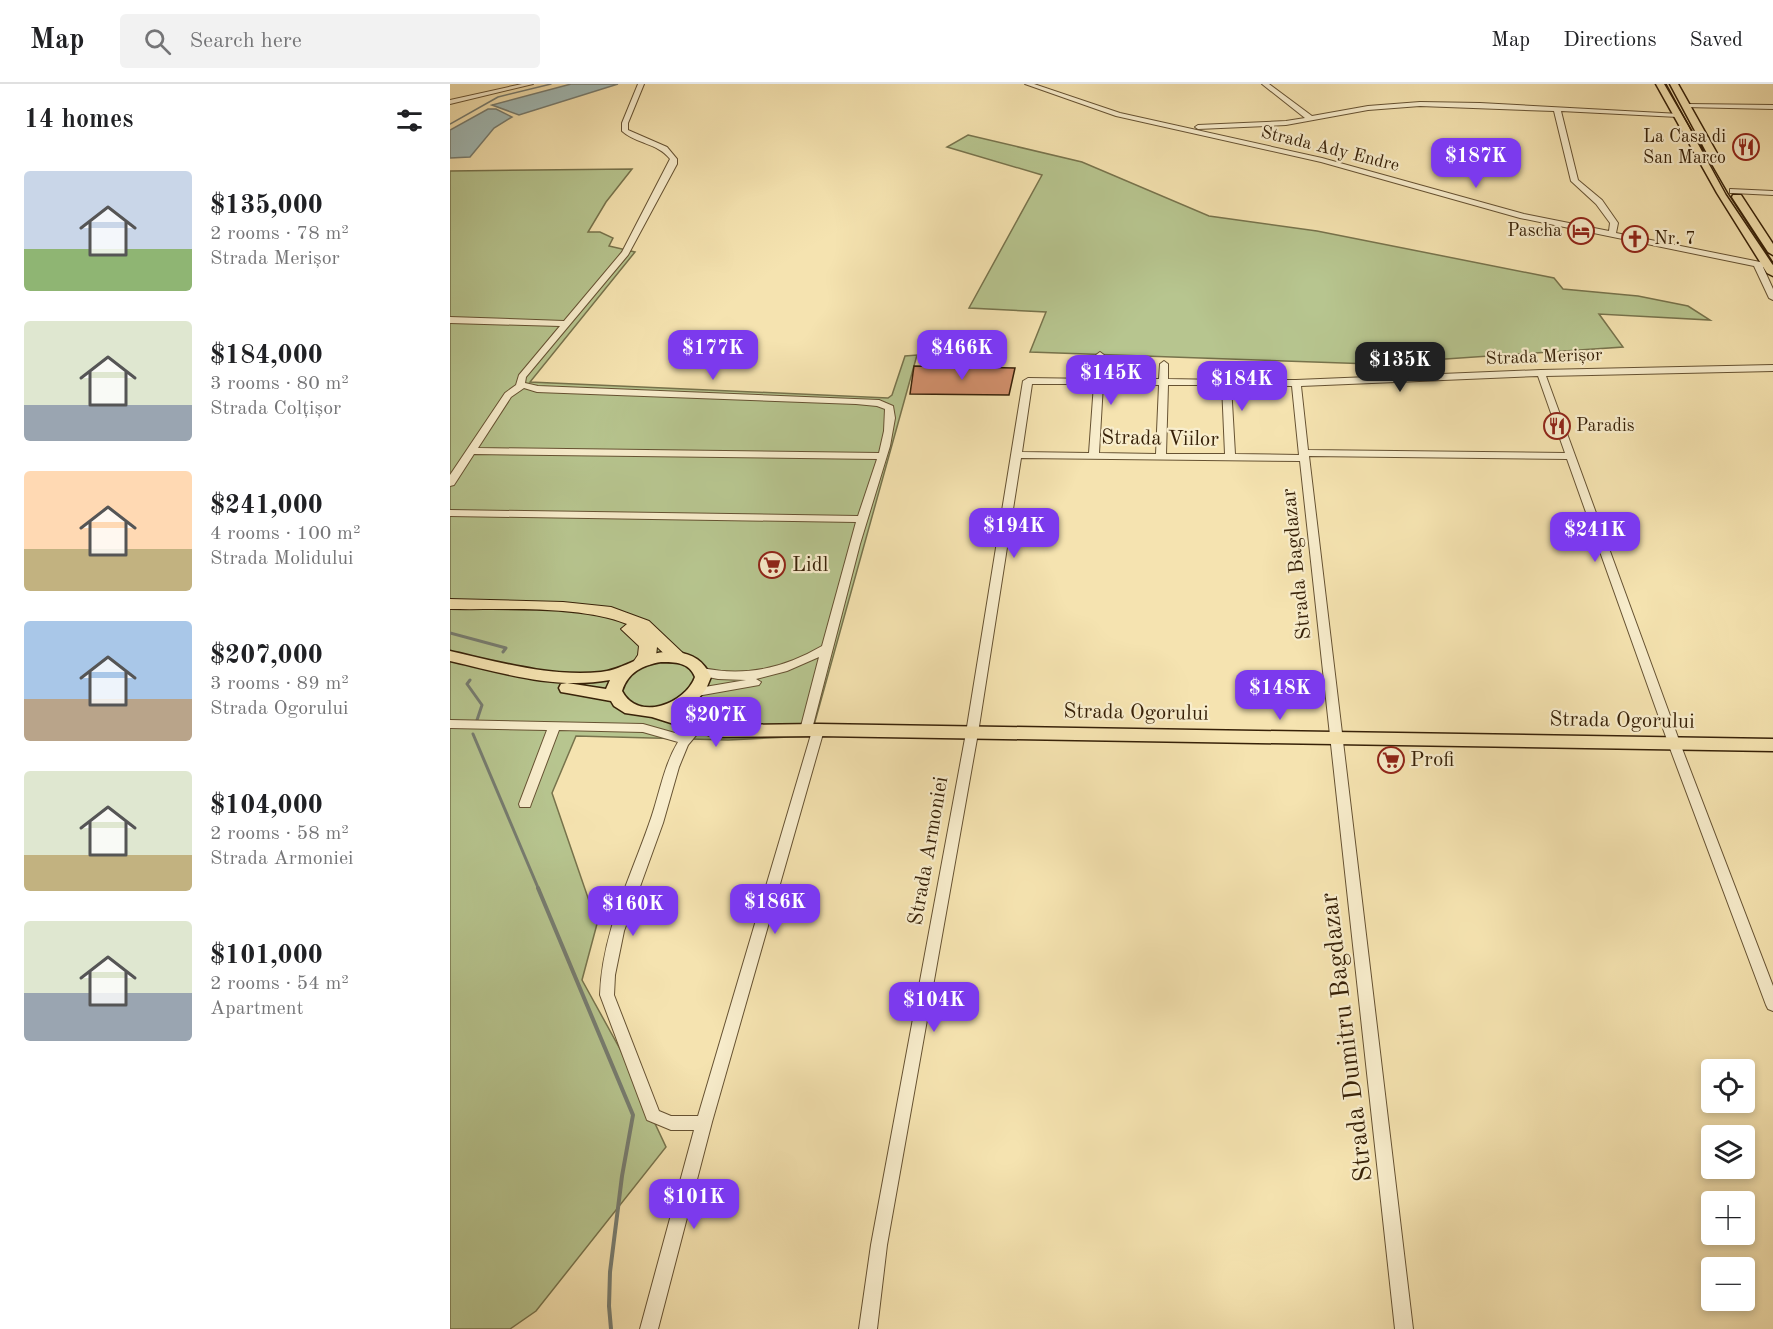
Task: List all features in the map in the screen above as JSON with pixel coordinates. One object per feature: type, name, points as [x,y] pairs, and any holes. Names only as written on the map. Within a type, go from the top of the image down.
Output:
[{"type":"highway","points":[[450,604],[590,609],[620,614],[643,625],[678,657]]},
{"type":"highway","points":[[513,606],[584,614],[613,620],[643,639],[648,651],[643,661]]},
{"type":"main road","points":[[1660,84],[1766,268]]},
{"type":"main road","points":[[1674,84],[1733,191],[1773,252]]},
{"type":"main road","points":[[456,657],[547,677],[585,679],[623,673],[643,661],[661,657],[678,657],[691,661],[702,672],[702,682],[693,696],[670,709],[654,712],[634,710],[619,702],[615,696],[615,685],[623,673]]},
{"type":"main road","points":[[456,657],[525,680],[615,696]]},
{"type":"main road","name":"Strada Ogorului","points":[[693,696],[696,713],[718,723],[813,733],[972,733],[1773,745]]},
{"type":"main road","name":"Strada Ogorului","points":[[654,712],[697,727],[726,731],[787,730]]},
{"type":"street","points":[[450,102],[530,84]]},
{"type":"street","points":[[521,386],[522,377],[625,253],[673,164],[674,159],[666,150],[625,131],[625,123],[641,84]]},
{"type":"street","name":"Strada Ady Endre","points":[[1028,84],[1118,114],[1182,128],[1212,131],[1523,216],[1766,268]]},
{"type":"street","points":[[1265,84],[1311,118]]},
{"type":"street","points":[[1212,131],[1269,125],[1368,108],[1410,105],[1480,105],[1678,115]]},
{"type":"street","points":[[1687,106],[1773,107]]},
{"type":"street","points":[[1557,110],[1572,175],[1579,186],[1599,202],[1614,223],[1612,235]]},
{"type":"street","points":[[1733,191],[1773,194]]},
{"type":"street","points":[[1766,268],[1773,298]]},
{"type":"street","points":[[450,320],[566,324]]},
{"type":"street","points":[[1094,456],[1100,355]]},
{"type":"street","points":[[1161,456],[1164,364]]},
{"type":"street","points":[[1226,367],[1230,457]]},
{"type":"street","name":"Strada Merișor","points":[[1028,381],[1296,383],[1541,373],[1773,369]]},
{"type":"street","points":[[1541,373],[1675,744],[1773,1005]]},
{"type":"street","name":"Strada Armoniei","points":[[868,1329],[879,1245],[972,733],[1028,381]]},
{"type":"street","name":"Strada Bagdazar","points":[[1296,383],[1336,740]]},
{"type":"street","points":[[450,483],[508,395],[521,386],[537,390],[636,391],[879,403],[888,406],[891,410],[881,456],[828,647],[813,733],[704,1122],[649,1329]]},
{"type":"street","points":[[471,451],[881,456]]},
{"type":"street","name":"Strada Viilor","points":[[1016,455],[1570,456]]},
{"type":"street","points":[[450,513],[862,519]]},
{"type":"street","points":[[702,672],[720,676],[761,675],[780,671],[811,658],[828,647]]},
{"type":"street","points":[[693,696],[782,676],[803,666],[811,658]]},
{"type":"street","points":[[450,724],[643,728],[685,740]]},
{"type":"street","points":[[525,804],[555,726]]},
{"type":"street","points":[[697,727],[685,740],[672,766],[617,934],[606,976],[607,995],[652,1115],[662,1122],[675,1125],[704,1122]]},
{"type":"street","name":"Strada Dumitru Bagdazar","points":[[1336,740],[1404,1329]]},
{"type":"green space","points":[[968,135],[1082,162],[1209,216],[1317,231],[1554,278],[1563,289],[1638,296],[1688,306],[1710,320],[1599,314],[1623,347],[1372,364],[1030,352],[1046,312],[969,308],[1042,175],[947,147]]},
{"type":"green space","points":[[632,169],[606,202],[588,232],[600,232],[613,238],[609,246],[635,252],[530,382],[888,398],[892,395],[905,356],[917,355],[811,736],[728,740],[576,736],[552,793],[597,924],[582,980],[620,1049],[666,1147],[536,1311],[510,1329],[450,1329],[450,171]]},
{"type":"water","points":[[571,84],[618,84],[519,115],[492,105]]},
{"type":"water","points":[[488,109],[496,109],[512,117],[494,128],[470,157],[450,158],[450,130]]},
{"type":"building","points":[[914,366],[1015,368],[1009,395],[910,394]]},
{"type":"waterway","points":[[450,124],[498,97],[551,84]]},
{"type":"waterway","points":[[450,633],[506,648],[503,652]]},
{"type":"waterway","points":[[470,680],[467,684],[482,705],[477,720]]},
{"type":"waterway","points":[[473,734],[539,890]]},
{"type":"waterway","points":[[538,888],[633,1115],[622,1176],[610,1272],[611,1329]]},
{"type":"tram line","points":[[1666,84],[1726,194],[1773,264]]},
{"type":"place","name":"La Casa di San Marco","points":[[1746,147]]},
{"type":"place","name":"Pascha","points":[[1581,231]]},
{"type":"place","name":"Nr. 7","points":[[1635,239]]},
{"type":"place","name":"Paradis","points":[[1557,426]]},
{"type":"place","name":"Lidl","points":[[772,565]]},
{"type":"place","name":"Profi","points":[[1391,760]]}]
